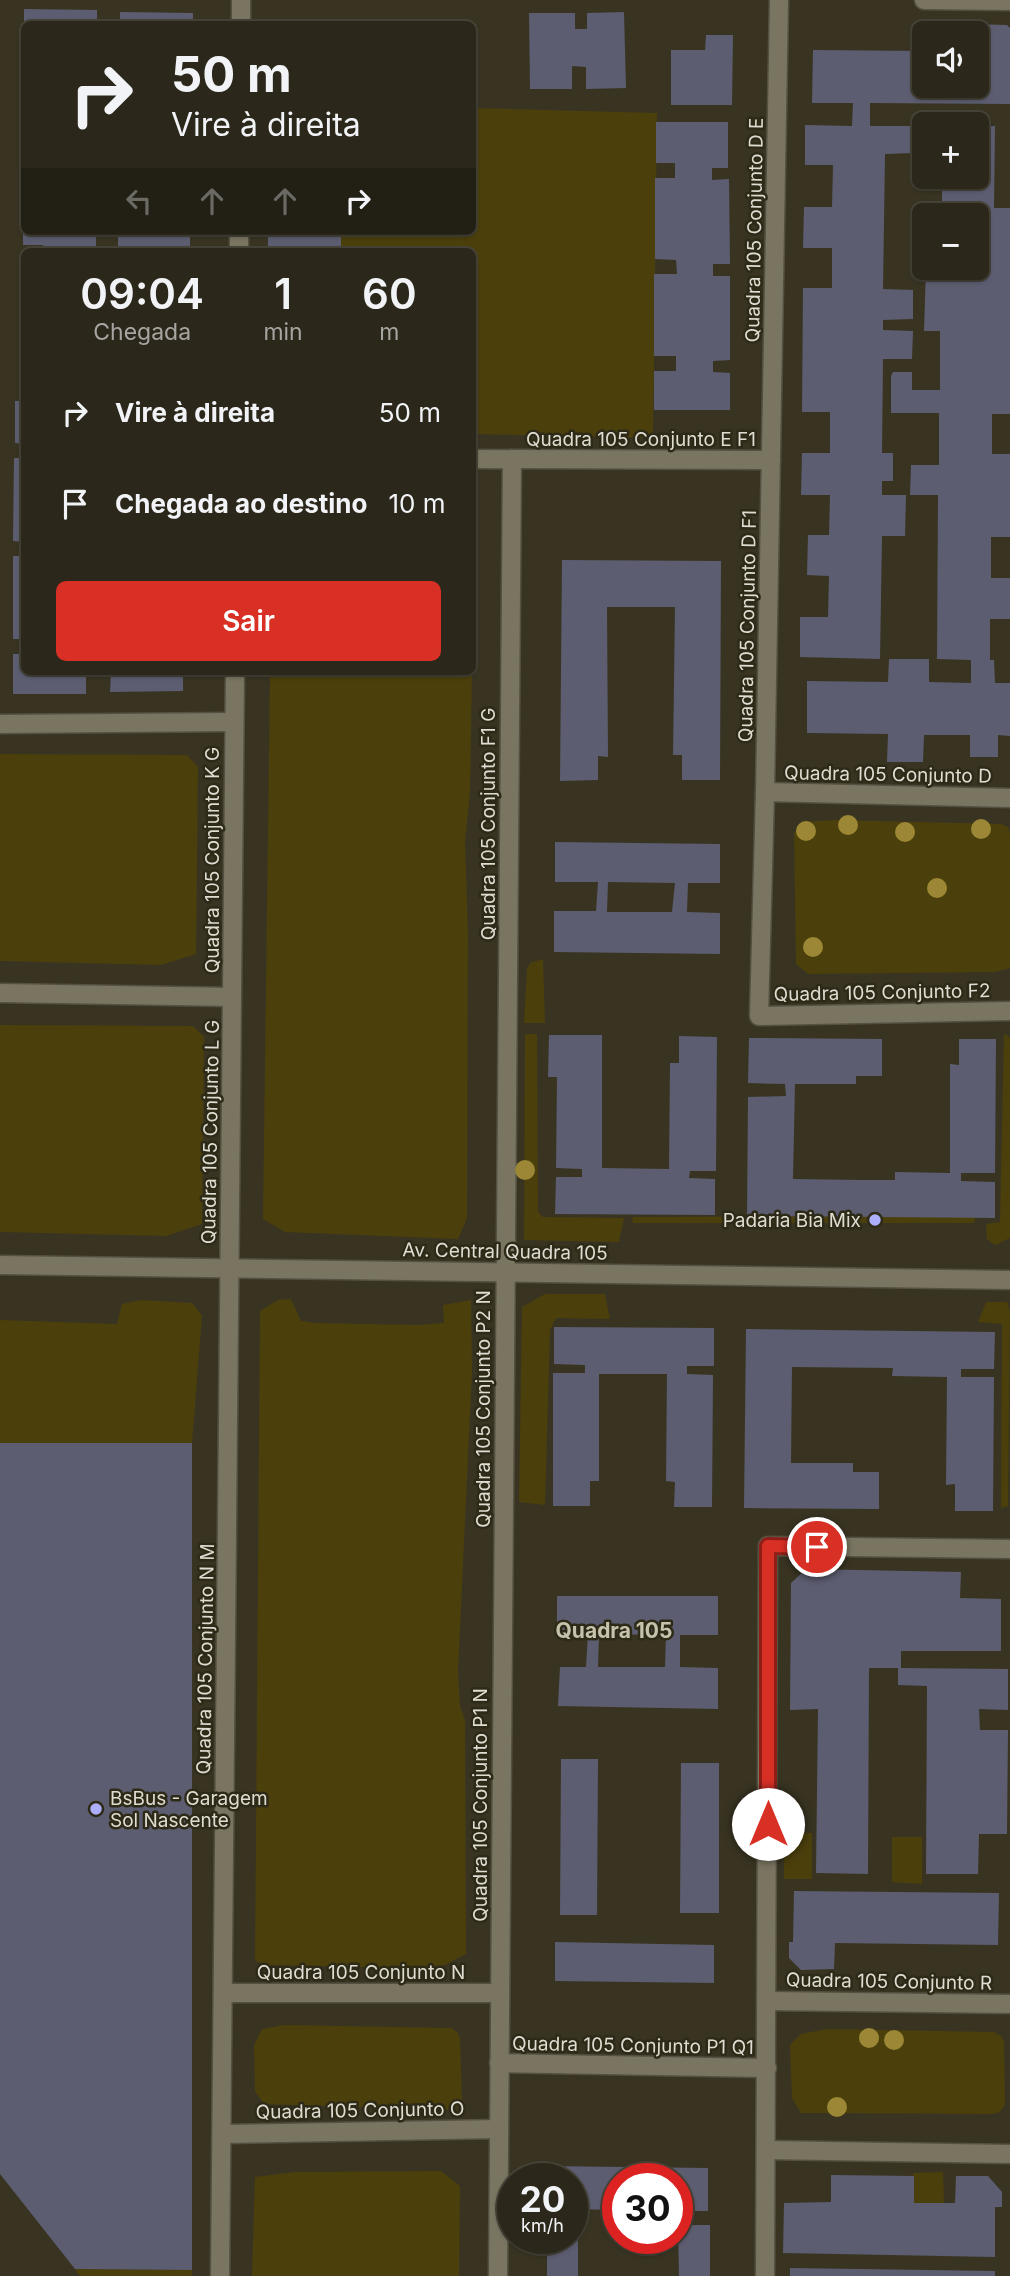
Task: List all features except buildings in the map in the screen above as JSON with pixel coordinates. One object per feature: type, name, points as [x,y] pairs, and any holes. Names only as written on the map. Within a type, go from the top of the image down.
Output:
[{"type":"street","points":[[241,0],[241,21]]},
{"type":"street","name":"Quadra 105 Conjunto D E","points":[[771,460],[779,0]]},
{"type":"street","points":[[924,0],[1010,1]]},
{"type":"street","name":"Quadra 105 Conjunto E F1","points":[[476,459],[771,460]]},
{"type":"street","name":"Quadra 105 Conjunto F1 G","points":[[505,1272],[512,459]]},
{"type":"street","name":"Quadra 105 Conjunto D F1","points":[[759,971],[771,460]]},
{"type":"street","name":"Quadra 105 Conjunto K G","points":[[232,997],[235,675]]},
{"type":"street","points":[[0,724],[234,722]]},
{"type":"street","name":"Quadra 105 Conjunto D","points":[[765,792],[1010,798]]},
{"type":"street","name":"Quadra 105 Conjunto F2","points":[[759,971],[759,1016],[1010,1011]]},
{"type":"street","points":[[0,993],[232,997]]},
{"type":"street","name":"Quadra 105 Conjunto L G","points":[[230,1268],[232,997]]},
{"type":"street","name":"Av. Central Quadra 105","points":[[0,1265],[1010,1280]]},
{"type":"street","name":"Quadra 105 Conjunto N M","points":[[220,2276],[230,1268]]},
{"type":"street","name":"Quadra 105 Conjunto P2 N","points":[[503,1546],[505,1272]]},
{"type":"street","name":"Quadra 105 Conjunto P1 N","points":[[498,2276],[503,1546]]},
{"type":"street","points":[[765,2276],[768,1546],[1010,1549]]},
{"type":"street","name":"Quadra 105 Conjunto N","points":[[223,1993],[500,1993]]},
{"type":"street","name":"Quadra 105 Conjunto R","points":[[767,2001],[1010,2004]]},
{"type":"street","name":"Quadra 105 Conjunto P1 Q1","points":[[499,2063],[767,2068]]},
{"type":"street","name":"Quadra 105 Conjunto O","points":[[222,2134],[499,2129]]},
{"type":"street","points":[[766,2150],[1010,2154]]},
{"type":"shaded area","points":[[476,108],[657,113],[653,438],[476,434],[476,248],[341,248],[341,235],[476,235]]},
{"type":"shaded area","points":[[270,675],[472,675],[470,793],[465,841],[468,932],[467,1218],[458,1239],[285,1232],[263,1219]]},
{"type":"shaded area","points":[[0,754],[187,755],[198,767],[196,954],[161,965],[0,961]]},
{"type":"shaded area","points":[[834,820],[1001,824],[1008,827],[1010,968],[996,972],[808,974],[796,964],[794,833],[803,822]]},
{"type":"shaded area","points":[[543,959],[545,1023],[524,1023],[527,969],[530,963]]},
{"type":"shaded area","points":[[0,1025],[193,1026],[204,1037],[202,1224],[166,1236],[0,1232]]},
{"type":"shaded area","points":[[1004,1033],[1010,1038],[1010,1238],[995,1245],[987,1239],[986,1224],[1000,1222]]},
{"type":"shaded area","points":[[525,1034],[537,1034],[538,1212],[543,1217],[624,1218],[619,1242],[524,1240]]},
{"type":"shaded area","points":[[976,1216],[974,1223],[633,1223],[632,1217]]},
{"type":"shaded area","points":[[545,1294],[605,1294],[610,1319],[556,1318],[550,1330],[545,1505],[519,1502],[522,1307]]},
{"type":"shaded area","points":[[291,1299],[301,1321],[417,1325],[444,1323],[443,1305],[471,1300],[472,1371],[458,1672],[460,1706],[465,1720],[466,1954],[445,1965],[409,1968],[269,1965],[255,1961],[260,1311],[278,1300]]},
{"type":"shaded area","points":[[141,1300],[192,1303],[202,1316],[192,1443],[0,1443],[0,1320],[117,1324],[122,1304]]},
{"type":"shaded area","points":[[986,1302],[1007,1302],[1010,1311],[1008,1506],[1001,1508],[1002,1324],[978,1322]]},
{"type":"shaded area","points":[[784,1832],[812,1833],[812,1879],[784,1879]]},
{"type":"shaded area","points":[[892,1837],[922,1837],[922,1884],[892,1882]]},
{"type":"shaded area","points":[[284,2025],[451,2028],[458,2033],[460,2039],[462,2101],[450,2110],[264,2104],[255,2091],[254,2045],[262,2029]]},
{"type":"shaded area","points":[[827,2029],[994,2032],[1001,2036],[1004,2042],[1005,2105],[1000,2112],[993,2114],[801,2113],[792,2098],[790,2045],[801,2034]]},
{"type":"shaded area","points":[[441,2171],[460,2186],[459,2276],[252,2276],[255,2177],[294,2172]]},
{"type":"shaded area","points":[[943,2172],[944,2203],[913,2203],[913,2173]]},
{"type":"shaded area","points":[[75,2269],[192,2270],[192,2276],[80,2276]]},
{"type":"place","name":"Padaria Bia Mix","points":[[875,1220]]},
{"type":"place","name":"BsBus - Garagem Sol Nascente","points":[[96,1809]]},
{"type":"district","name":"Quadra 105","points":[[614,1631]]},
{"type":"route","points":[[768,1824],[768,1546],[817,1547]]}]
